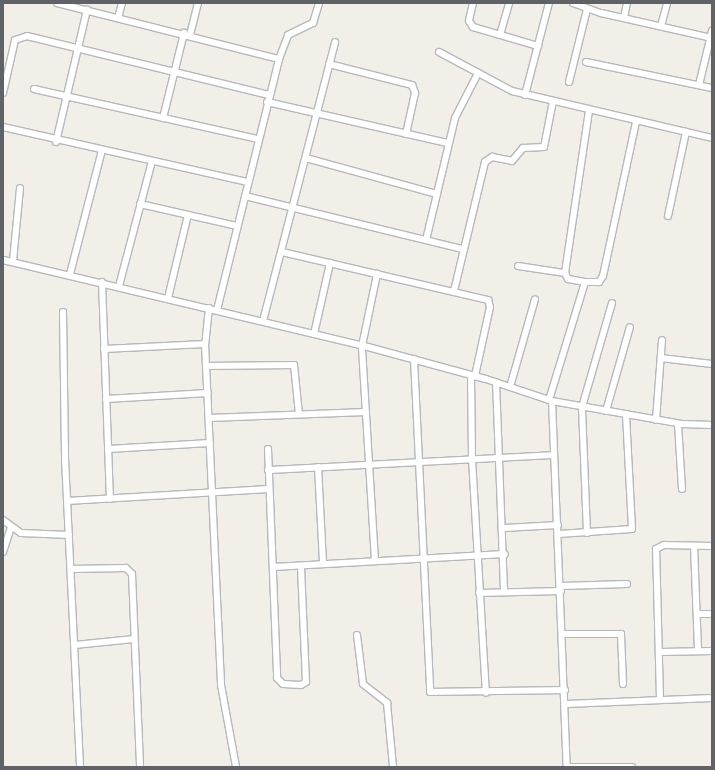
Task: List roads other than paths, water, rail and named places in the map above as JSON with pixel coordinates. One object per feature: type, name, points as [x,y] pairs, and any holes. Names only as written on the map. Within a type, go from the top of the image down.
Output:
[{"type":"street","points":[[56,3],[187,34],[279,60]]},
{"type":"street","points":[[118,18],[122,3]]},
{"type":"street","points":[[163,118],[174,72],[198,3]]},
{"type":"street","points":[[217,310],[267,102],[279,60],[288,35],[313,23],[319,3]]},
{"type":"street","points":[[473,3],[469,21],[473,27],[538,46]]},
{"type":"street","points":[[500,35],[509,3]]},
{"type":"street","points":[[525,94],[549,3]]},
{"type":"street","points":[[573,3],[588,9],[711,38]]},
{"type":"street","points":[[624,18],[628,3]]},
{"type":"street","points":[[661,26],[667,3]]},
{"type":"street","points":[[569,82],[588,9]]},
{"type":"street","points":[[56,142],[87,10]]},
{"type":"street","points":[[699,85],[712,31]]},
{"type":"street","points":[[3,93],[15,40],[20,36],[77,48],[269,95]]},
{"type":"street","points":[[263,321],[335,42]]},
{"type":"street","points":[[439,52],[478,74],[525,94],[589,111],[712,138]]},
{"type":"street","points":[[586,62],[712,88]]},
{"type":"street","points":[[329,64],[412,85],[415,93],[406,134]]},
{"type":"street","points":[[426,240],[455,118],[478,74]]},
{"type":"street","points":[[34,89],[258,139]]},
{"type":"street","points":[[267,102],[448,143]]},
{"type":"street","points":[[454,291],[485,162],[492,157],[512,161],[522,148],[544,147],[553,102]]},
{"type":"street","points":[[589,111],[565,273],[568,279],[585,282],[599,282],[603,276],[636,122]]},
{"type":"street","points":[[3,127],[56,142],[102,150],[248,182]]},
{"type":"street","points":[[668,216],[686,132]]},
{"type":"street","points":[[70,274],[102,150]]},
{"type":"street","points":[[306,158],[437,194]]},
{"type":"street","points":[[119,286],[152,161]]},
{"type":"street","points":[[13,261],[20,188]]},
{"type":"street","points":[[244,196],[464,249]]},
{"type":"street","points":[[140,204],[237,226]]},
{"type":"street","points":[[168,298],[188,215]]},
{"type":"street","points":[[282,252],[454,291],[488,300],[490,304],[473,375],[472,459],[486,693]]},
{"type":"street","points":[[3,260],[70,274],[362,346],[473,375],[550,401],[678,424],[712,425]]},
{"type":"street","points":[[314,334],[330,263]]},
{"type":"street","points":[[518,266],[565,273]]},
{"type":"street","points":[[375,561],[362,346],[377,274]]},
{"type":"street","points":[[102,282],[110,499]]},
{"type":"street","points":[[585,282],[550,401],[559,534],[567,767],[632,767]]},
{"type":"street","points":[[510,387],[535,300]]},
{"type":"street","points":[[587,533],[582,407],[612,303]]},
{"type":"street","points":[[209,308],[205,344],[221,685],[236,767]]},
{"type":"street","points":[[63,312],[69,536],[80,767]]},
{"type":"street","points":[[606,411],[630,327]]},
{"type":"street","points":[[656,420],[662,340]]},
{"type":"street","points":[[104,348],[205,344]]},
{"type":"street","points":[[661,358],[712,364]]},
{"type":"street","points":[[414,360],[430,692],[486,693],[565,690]]},
{"type":"street","points":[[206,366],[294,365],[299,414]]},
{"type":"street","points":[[496,382],[504,528],[504,592]]},
{"type":"street","points":[[106,399],[208,393]]},
{"type":"street","points":[[209,418],[366,412]]},
{"type":"street","points":[[559,534],[632,530],[626,414]]},
{"type":"street","points":[[678,424],[682,489]]},
{"type":"street","points":[[108,450],[210,444]]},
{"type":"street","points":[[268,449],[277,678],[279,684],[301,685],[306,682],[301,566]]},
{"type":"street","points":[[268,470],[554,454]]},
{"type":"street","points":[[318,467],[323,564]]},
{"type":"street","points":[[68,501],[269,489]]},
{"type":"street","points":[[3,520],[11,527],[32,535],[69,536]]},
{"type":"street","points":[[504,528],[558,525]]},
{"type":"street","points":[[3,552],[11,527]]},
{"type":"street","points":[[660,699],[660,652],[656,549],[664,545],[712,546]]},
{"type":"street","points":[[694,546],[698,651]]},
{"type":"street","points":[[273,567],[478,554],[504,554]]},
{"type":"street","points":[[71,569],[126,568],[130,571],[140,767]]},
{"type":"street","points":[[479,593],[627,584]]},
{"type":"street","points":[[697,614],[712,614]]},
{"type":"street","points":[[563,634],[621,634],[623,684]]},
{"type":"street","points":[[357,635],[363,684],[387,703],[393,767]]},
{"type":"street","points":[[75,646],[134,639]]},
{"type":"street","points":[[660,652],[712,650]]},
{"type":"street","points":[[566,704],[712,698]]}]
